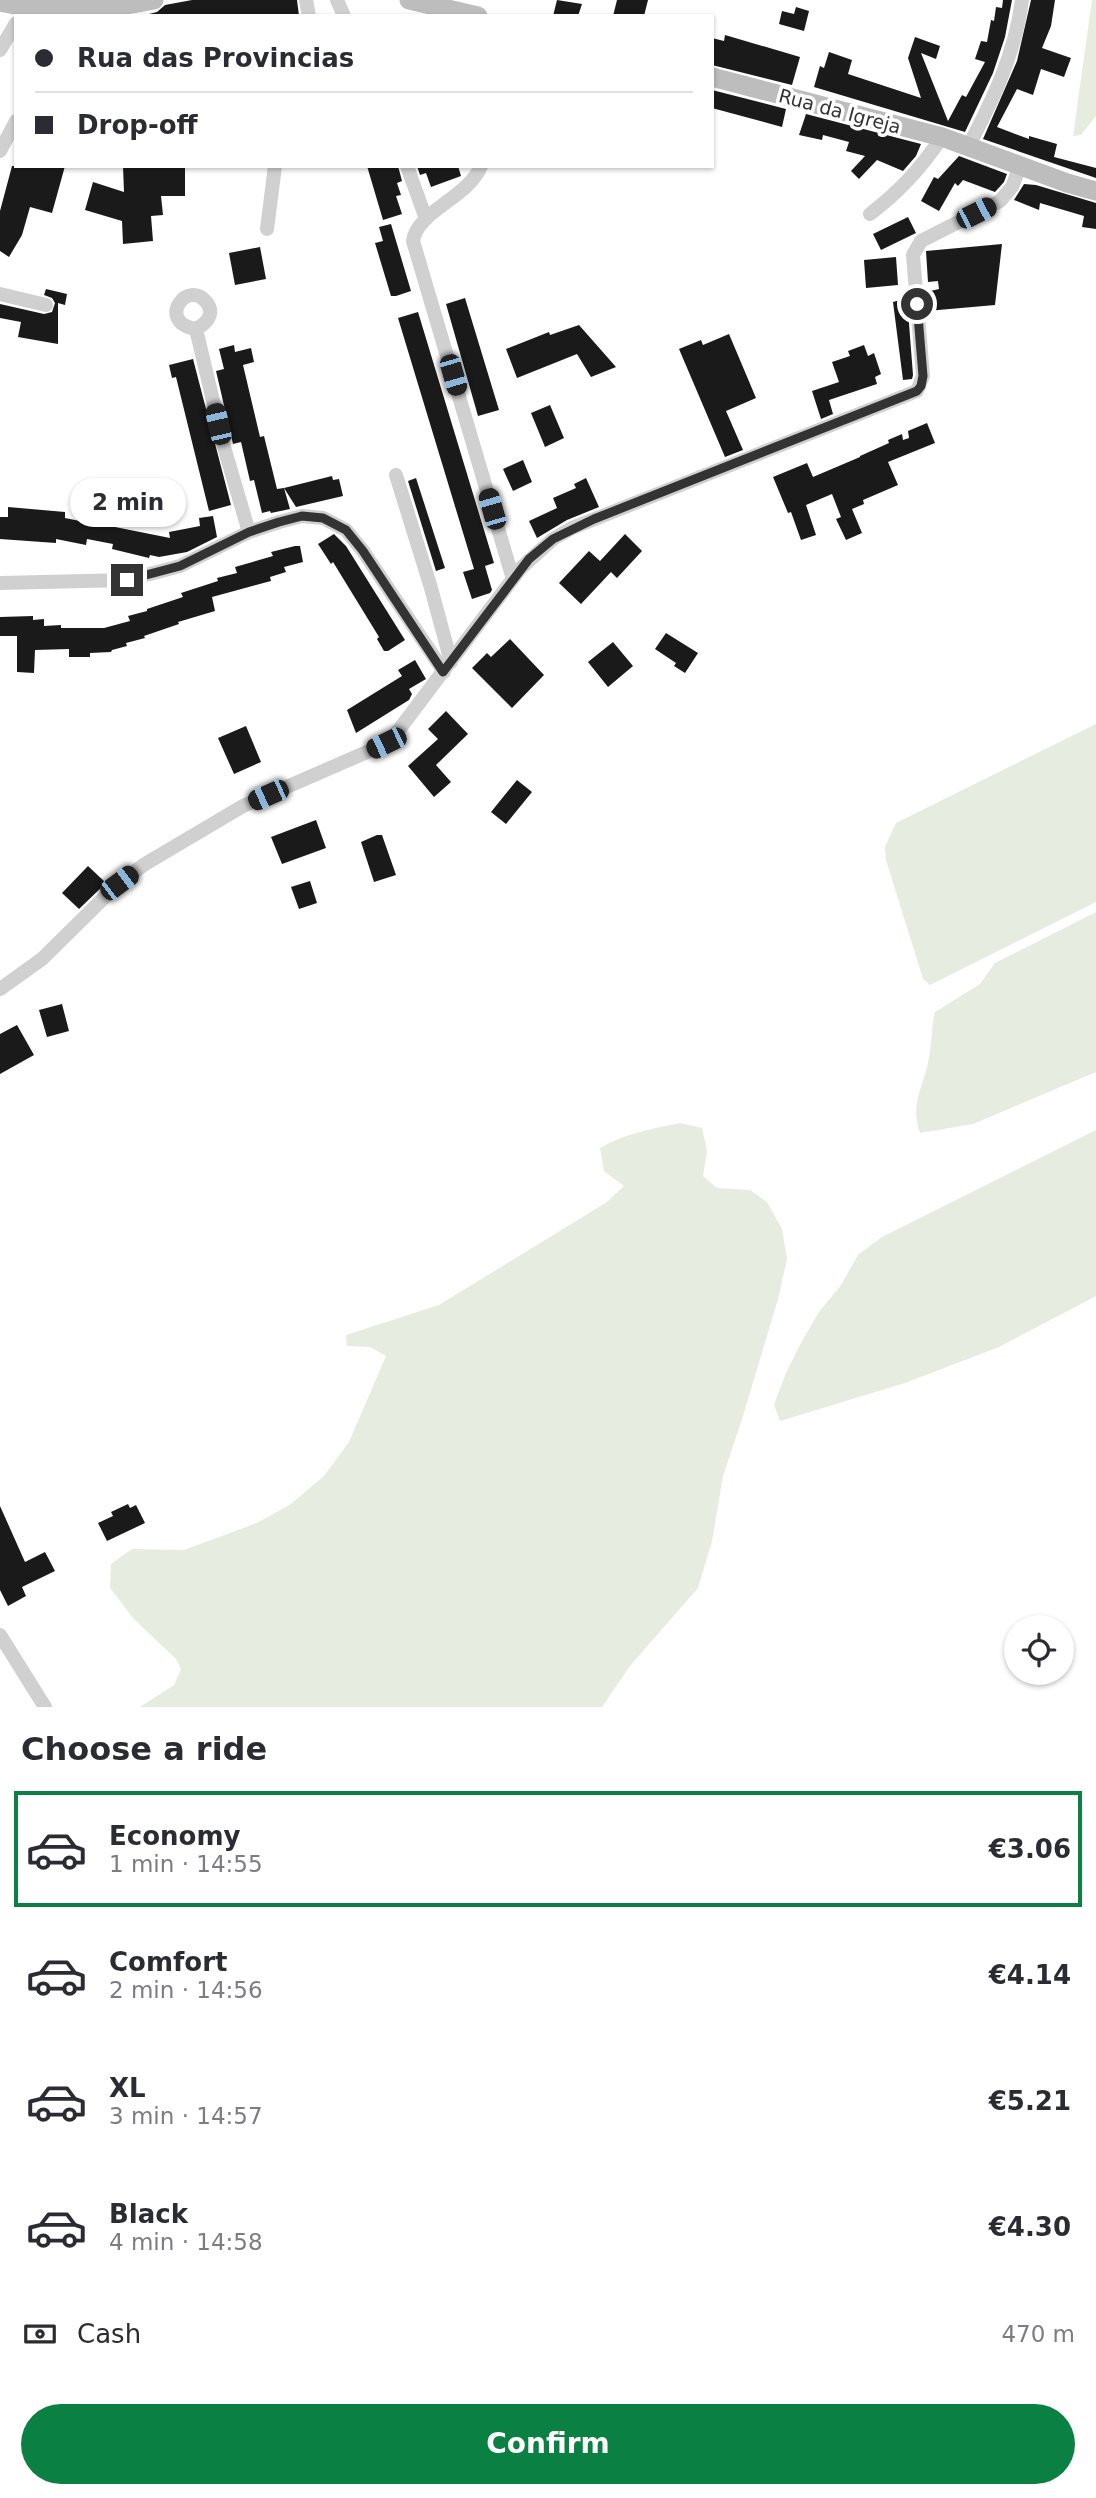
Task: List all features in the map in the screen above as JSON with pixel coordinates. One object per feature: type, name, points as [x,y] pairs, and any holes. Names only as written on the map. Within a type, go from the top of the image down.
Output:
[{"type":"street","points":[[0,2],[23,12],[72,11],[154,0]]},
{"type":"street","points":[[410,0],[470,14]]},
{"type":"street","points":[[968,147],[1004,75],[1018,27],[1022,0]]},
{"type":"street","points":[[0,50],[14,27]]},
{"type":"street","name":"Rua da Igreja","points":[[714,78],[942,137],[1066,183],[1096,191]]},
{"type":"street","points":[[0,151],[14,125]]},
{"type":"street","points":[[870,214],[914,176],[942,137]]},
{"type":"street","points":[[0,989],[42,959],[119,883],[145,864],[243,806],[386,743],[408,721],[529,559],[553,539],[572,528],[917,391],[923,376],[915,248],[920,241],[1007,196],[1020,166]]},
{"type":"street","points":[[267,229],[275,168]]},
{"type":"street","points":[[408,168],[422,223]]},
{"type":"street","points":[[480,168],[472,182],[422,223],[413,241],[513,579]]},
{"type":"street","points":[[0,294],[46,305]]},
{"type":"street","points":[[197,329],[224,447],[249,532]]},
{"type":"street","points":[[396,475],[431,588],[447,667]]},
{"type":"street","points":[[0,583],[102,582],[137,578],[191,562],[249,532],[302,516],[323,518],[346,530],[447,667]]},
{"type":"street","points":[[0,1635],[45,1707]]},
{"type":"shaded area","points":[[1092,0],[1096,0],[1096,116],[1081,135],[1073,136]]},
{"type":"shaded area","points":[[1096,724],[1096,902],[930,985],[923,979],[886,860],[885,847],[896,823]]},
{"type":"shaded area","points":[[1096,912],[1096,1072],[973,1124],[920,1133],[917,1105],[926,1073],[935,1012],[980,984],[995,963]]},
{"type":"shaded area","points":[[680,1123],[702,1128],[707,1151],[703,1176],[717,1188],[750,1190],[767,1202],[782,1229],[787,1259],[778,1299],[723,1476],[712,1541],[698,1588],[630,1666],[602,1707],[140,1707],[174,1685],[181,1669],[176,1659],[134,1619],[110,1588],[111,1564],[132,1549],[184,1550],[257,1523],[291,1504],[324,1476],[349,1442],[386,1356],[370,1347],[347,1346],[346,1335],[439,1305],[607,1202],[624,1186],[604,1171],[600,1148],[629,1135]]},
{"type":"shaded area","points":[[1096,1130],[1096,1296],[999,1347],[905,1383],[780,1421],[774,1405],[786,1373],[819,1312],[841,1285],[858,1255],[882,1237]]},
{"type":"building","points":[[192,0],[297,0],[299,14],[149,14],[157,12],[165,5]]},
{"type":"building","points":[[557,0],[582,4],[579,14],[554,14]]},
{"type":"building","points":[[617,0],[648,0],[644,14],[614,14]]},
{"type":"building","points":[[1003,0],[1012,0],[1005,37],[993,73],[965,132],[814,87],[820,66],[824,68],[829,52],[852,60],[848,74],[921,98],[908,58],[915,37],[940,46],[936,59],[921,53],[948,121],[962,95],[966,97],[985,62],[975,59],[981,41],[987,42],[991,20],[994,21],[996,7],[1002,8]]},
{"type":"building","points":[[1031,0],[1055,0],[1051,26],[1042,48],[1071,58],[1064,77],[1041,69],[1033,95],[1017,89],[997,127],[1029,139],[1029,136],[1057,144],[1054,157],[1096,168],[1096,178],[983,139],[1017,61]]},
{"type":"building","points":[[796,7],[809,11],[804,31],[779,24],[782,11],[794,14]]},
{"type":"building","points":[[725,35],[800,57],[792,85],[714,66],[714,38],[724,41]]},
{"type":"building","points":[[714,91],[786,109],[782,127],[714,109]]},
{"type":"building","points":[[806,114],[921,144],[916,156],[903,171],[877,160],[859,179],[851,171],[865,156],[846,151],[849,142],[823,135],[822,140],[799,135]]},
{"type":"building","points":[[959,156],[1007,174],[1004,182],[995,192],[963,180],[958,186],[955,183],[939,211],[921,201],[934,177],[938,179]]},
{"type":"building","points":[[12,166],[64,168],[52,213],[30,207],[22,235],[9,257],[0,251],[0,211]]},
{"type":"building","points":[[123,168],[185,168],[185,196],[161,196],[163,215],[151,216],[153,241],[123,244],[122,221],[85,210],[93,182],[124,192]]},
{"type":"building","points":[[368,168],[399,168],[402,181],[397,183],[401,195],[396,196],[402,214],[383,220]]},
{"type":"building","points":[[418,168],[459,168],[461,176],[431,187],[426,173],[420,175]]},
{"type":"building","points":[[1024,184],[1096,203],[1096,229],[1082,227],[1084,216],[1040,203],[1039,210],[1014,200]]},
{"type":"building","points":[[908,217],[916,233],[881,250],[873,234]]},
{"type":"building","points":[[391,224],[411,291],[396,296],[391,296],[375,243],[383,241],[379,227]]},
{"type":"building","points":[[1002,244],[995,305],[927,311],[926,292],[939,289],[938,281],[928,282],[926,251]]},
{"type":"building","points":[[260,247],[266,279],[235,285],[229,253]]},
{"type":"building","points":[[896,257],[898,285],[866,288],[864,260]]},
{"type":"building","points":[[46,289],[67,294],[65,305],[58,303],[58,344],[18,337],[21,322],[0,318],[0,304],[44,314],[52,312],[55,303],[52,298],[44,295]]},
{"type":"building","points":[[465,298],[499,410],[478,416],[446,304]]},
{"type":"building","points":[[907,298],[913,375],[912,379],[903,380],[893,302]]},
{"type":"building","points":[[418,312],[494,563],[485,566],[492,590],[472,599],[463,572],[474,569],[398,318]]},
{"type":"building","points":[[579,325],[616,367],[591,377],[577,354],[517,378],[506,349],[549,332],[550,335]]},
{"type":"building","points":[[729,334],[756,398],[726,411],[743,450],[725,457],[679,349],[701,340],[703,345]]},
{"type":"building","points":[[234,345],[235,352],[251,348],[254,362],[243,365],[260,437],[264,436],[277,489],[284,488],[290,509],[262,513],[254,480],[250,481],[241,442],[233,444],[216,371],[224,369],[219,349]]},
{"type":"building","points":[[864,345],[868,356],[874,353],[881,374],[875,377],[877,384],[829,400],[833,414],[821,419],[812,391],[839,382],[832,362],[850,356],[848,351]]},
{"type":"building","points":[[193,359],[231,505],[209,511],[176,377],[172,378],[169,365]]},
{"type":"building","points":[[550,405],[564,438],[545,447],[531,413]]},
{"type":"building","points":[[927,423],[935,443],[888,462],[898,485],[863,500],[864,504],[852,509],[862,533],[846,540],[836,519],[841,517],[832,494],[806,505],[816,535],[801,540],[791,512],[788,513],[773,477],[807,463],[813,477],[889,443],[888,440],[902,434],[903,440],[909,438],[908,431]]},
{"type":"building","points":[[523,460],[532,482],[513,491],[503,469]]},
{"type":"building","points":[[332,476],[333,480],[339,479],[343,496],[296,507],[284,488]]},
{"type":"building","points":[[416,478],[445,568],[436,571],[408,481]]},
{"type":"building","points":[[586,478],[599,507],[567,520],[537,538],[529,521],[557,508],[553,498],[576,488],[574,484]]},
{"type":"building","points":[[8,507],[65,512],[65,518],[90,523],[92,515],[111,519],[110,526],[170,538],[169,532],[200,526],[199,518],[213,516],[217,537],[187,552],[159,557],[150,555],[149,558],[112,549],[113,544],[87,539],[86,545],[56,539],[56,543],[0,539],[0,517],[8,517]]},
{"type":"building","points":[[334,534],[346,546],[405,640],[388,651],[384,651],[377,639],[379,637],[333,562],[331,564],[318,544]]},
{"type":"building","points":[[625,534],[642,551],[617,578],[611,572],[581,604],[559,583],[589,551],[600,561]]},
{"type":"building","points":[[300,546],[303,562],[284,567],[286,572],[270,577],[271,581],[212,597],[215,611],[178,622],[179,624],[126,643],[127,646],[111,652],[90,653],[90,657],[69,657],[69,649],[35,650],[34,673],[17,672],[17,636],[0,636],[0,617],[33,616],[33,620],[44,619],[44,626],[61,625],[61,628],[104,628],[130,621],[128,616],[183,597],[181,593],[218,581],[217,578],[237,573],[235,567],[273,556],[271,552]]},
{"type":"building","points":[[666,633],[698,653],[685,673],[674,666],[676,663],[655,649]]},
{"type":"building","points":[[510,639],[544,675],[512,708],[472,668],[487,653],[491,657]]},
{"type":"building","points":[[613,642],[633,666],[608,687],[588,662]]},
{"type":"building","points":[[415,660],[426,679],[409,689],[412,694],[409,700],[356,733],[347,710],[402,676],[398,670]]},
{"type":"building","points":[[446,711],[468,734],[436,765],[451,782],[434,797],[408,766],[438,739],[428,729]]},
{"type":"building","points":[[246,726],[261,762],[234,774],[218,738]]},
{"type":"building","points":[[517,780],[532,792],[506,824],[491,812]]},
{"type":"building","points":[[316,820],[326,848],[282,864],[271,837]]},
{"type":"building","points":[[382,835],[396,875],[374,882],[361,842]]},
{"type":"building","points":[[88,866],[106,883],[79,909],[62,893]]},
{"type":"building","points":[[310,881],[317,903],[299,909],[291,887]]},
{"type":"building","points":[[62,1004],[69,1031],[47,1037],[39,1010]]},
{"type":"building","points":[[17,1025],[34,1055],[0,1074],[0,1034]]},
{"type":"building","points":[[128,1504],[130,1508],[136,1505],[145,1523],[107,1541],[98,1523],[113,1516],[111,1512]]},
{"type":"building","points":[[0,1506],[25,1562],[45,1552],[55,1571],[22,1587],[26,1596],[8,1606],[0,1590]]},
{"type":"route","points":[[127,580],[180,566],[249,532],[279,522],[302,516],[323,518],[346,530],[363,551],[443,672],[521,568],[553,539],[594,519],[917,391],[923,376],[917,304]]}]
